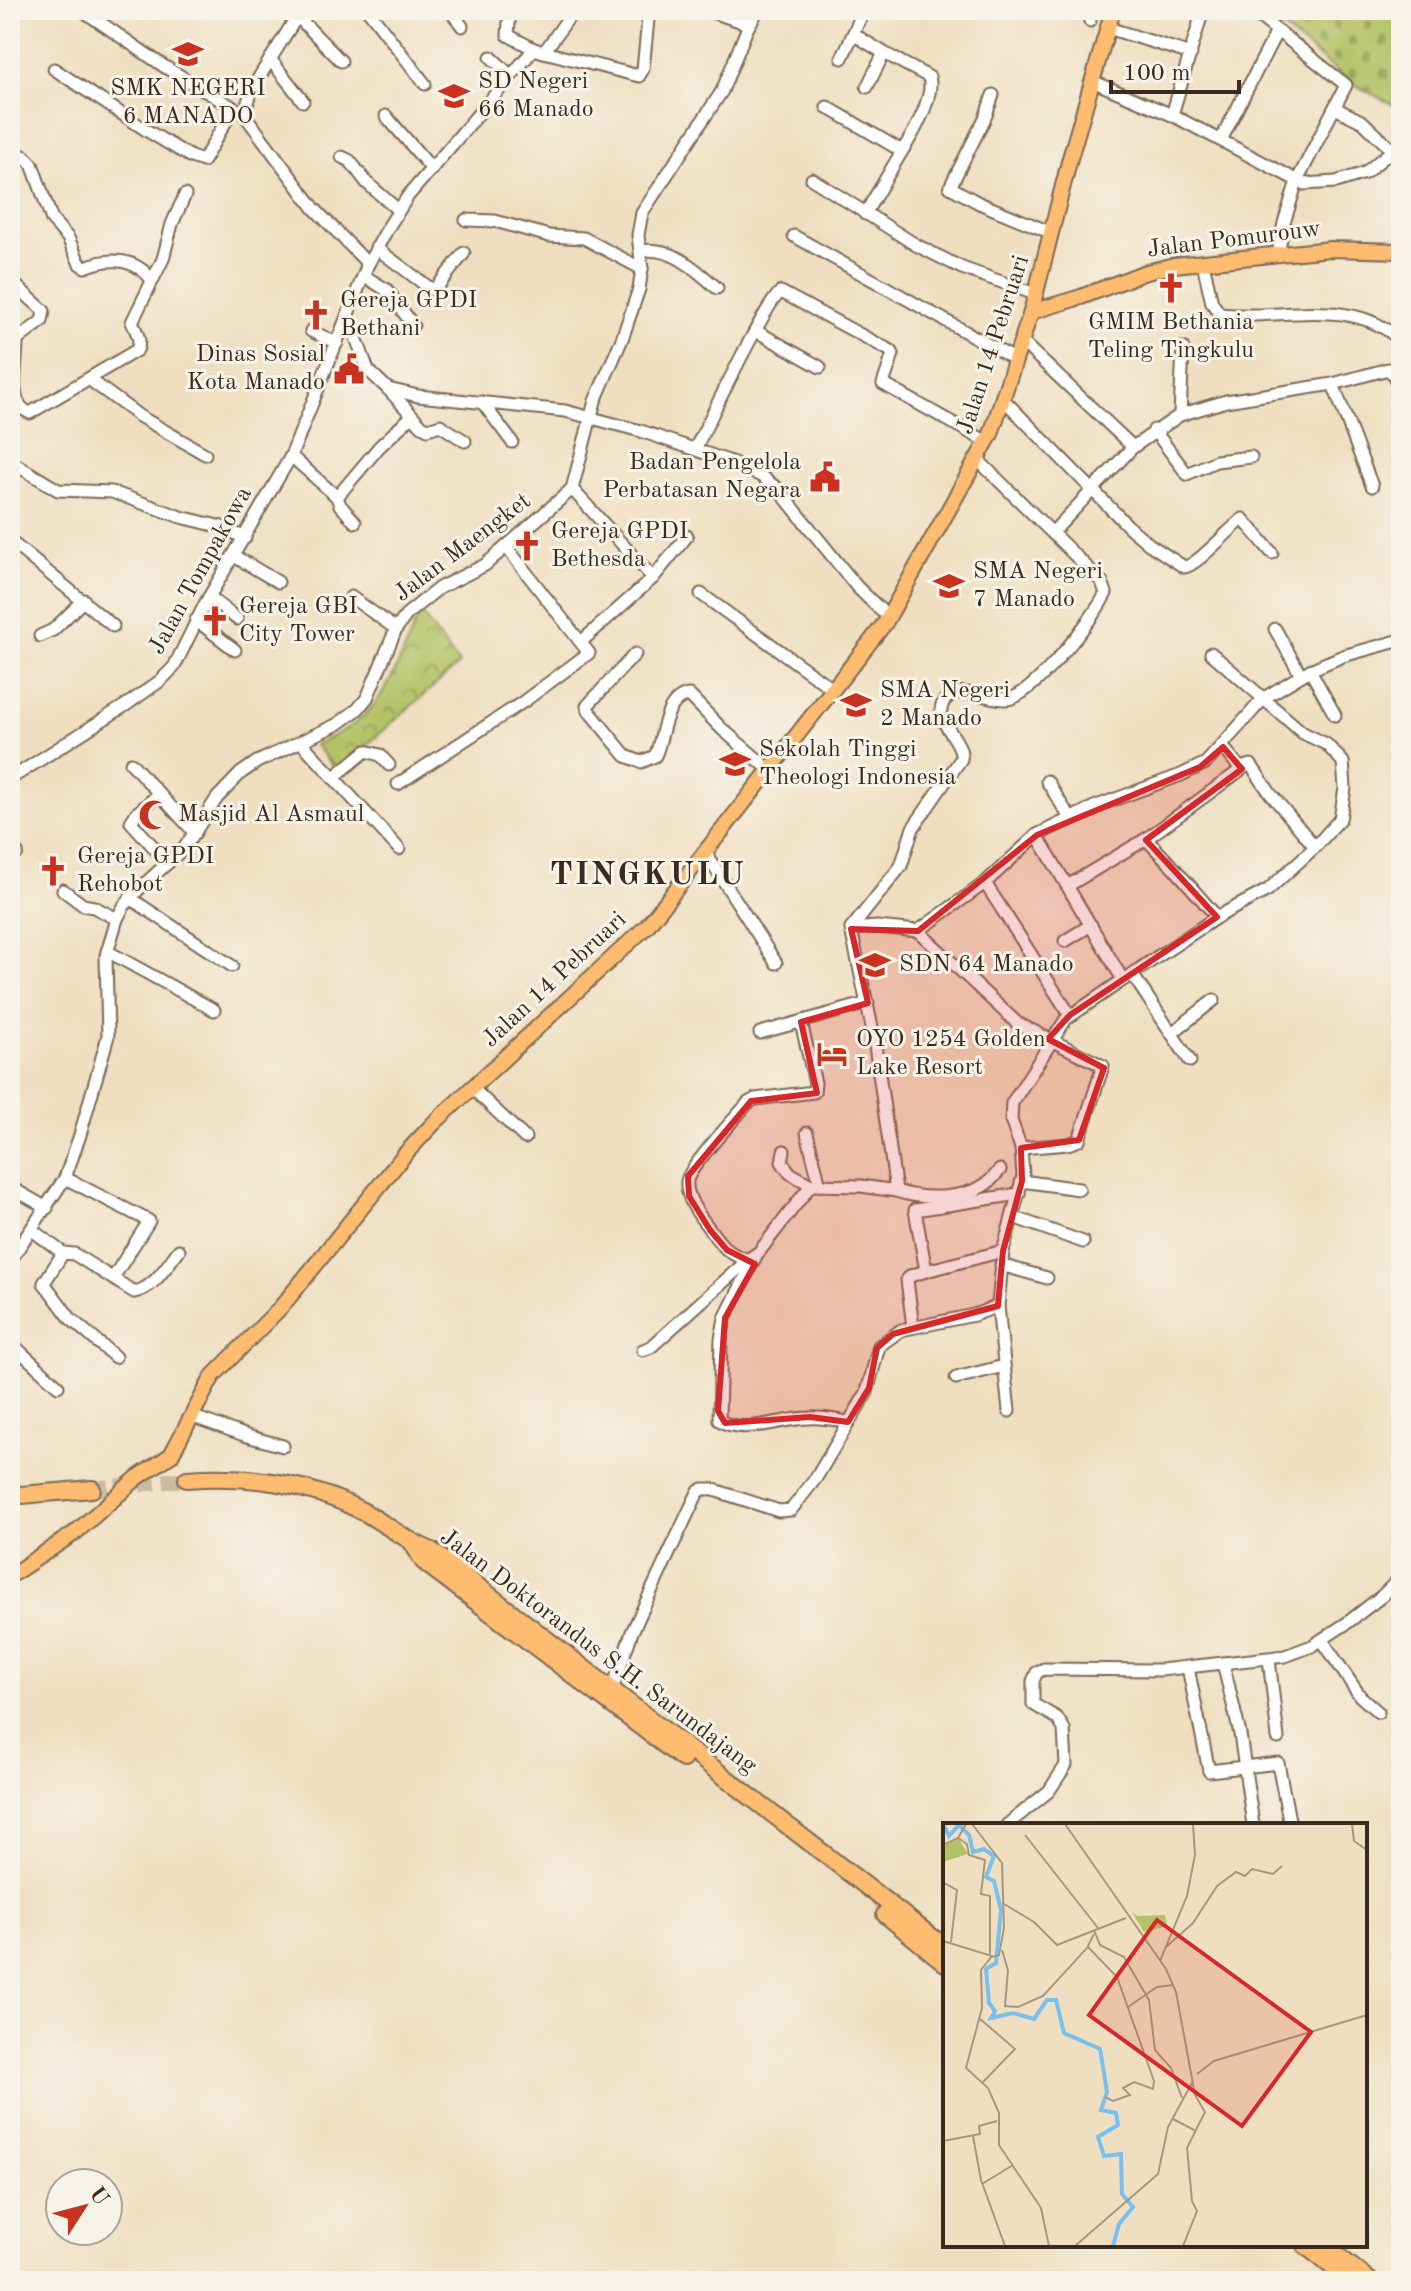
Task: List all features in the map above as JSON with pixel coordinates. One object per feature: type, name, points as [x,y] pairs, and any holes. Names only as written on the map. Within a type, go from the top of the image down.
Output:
[{"type":"highway","name":"Jalan Doktorandus S.H. Sarundajang","points":[[187,1479],[256,1479],[322,1494],[364,1512],[413,1544],[432,1551],[943,1945]]},
{"type":"highway","points":[[10,1496],[92,1489]]},
{"type":"highway","points":[[413,1544],[424,1562],[848,1884],[943,1961]]},
{"type":"highway","points":[[1308,2247],[1350,2281]]},
{"type":"highway","points":[[1327,2247],[1370,2281]]},
{"type":"main road","name":"Jalan 14 Pebruari","points":[[10,1576],[76,1532],[124,1490],[171,1455],[207,1384],[220,1367],[282,1306],[405,1154],[471,1087],[647,926],[888,617],[978,460],[1003,399],[1031,312],[1113,10]]},
{"type":"main road","name":"Jalan Pomurouw","points":[[1031,312],[1158,269],[1330,249],[1401,251]]},
{"type":"main road","points":[[1035,291],[1058,304]]},
{"type":"street","points":[[82,10],[238,112],[413,325]]},
{"type":"street","points":[[368,10],[425,84]]},
{"type":"street","points":[[450,10],[462,26]]},
{"type":"street","points":[[510,10],[508,35],[539,50],[639,76],[643,69],[649,10]]},
{"type":"street","name":"Jalan Tompakowa","points":[[10,779],[160,681],[174,667],[196,620],[291,456],[366,270],[398,210],[511,76],[574,10]]},
{"type":"street","points":[[706,10],[749,24]]},
{"type":"street","points":[[653,578],[572,489],[590,417],[631,317],[639,289],[642,269],[639,222],[646,203],[722,91],[749,24],[758,10]]},
{"type":"street","points":[[842,58],[864,10]]},
{"type":"street","points":[[1172,115],[1203,10]]},
{"type":"street","points":[[1251,10],[1346,85],[1297,181],[1278,254]]},
{"type":"street","points":[[54,69],[146,130],[203,161],[248,99],[297,12],[341,61]]},
{"type":"street","points":[[1108,28],[1191,54]]},
{"type":"street","points":[[1221,140],[1277,31]]},
{"type":"street","points":[[858,37],[931,80],[930,94],[912,135],[865,214]]},
{"type":"street","points":[[867,87],[884,53]]},
{"type":"street","points":[[491,57],[511,76]]},
{"type":"street","points":[[270,59],[303,101]]},
{"type":"street","points":[[1092,81],[1172,115],[1297,181],[1312,185],[1367,171],[1396,147],[1363,122],[1335,108]]},
{"type":"street","points":[[993,95],[985,118],[950,187],[979,203],[1052,233]]},
{"type":"street","points":[[827,107],[902,151]]},
{"type":"street","points":[[386,116],[432,169]]},
{"type":"street","points":[[10,156],[24,156],[32,164],[50,214],[68,238],[80,264],[85,267],[106,260],[125,262],[139,267],[152,280]]},
{"type":"street","points":[[342,157],[350,161],[367,183],[398,210]]},
{"type":"street","points":[[812,179],[916,245],[962,268],[1035,291]]},
{"type":"street","points":[[10,280],[44,311],[42,321],[14,337],[18,404],[26,412],[37,411],[137,350],[140,345],[132,322],[163,259],[172,224],[185,195]]},
{"type":"street","points":[[466,220],[495,221],[555,237],[584,238],[642,269]]},
{"type":"street","points":[[794,236],[1016,360]]},
{"type":"street","points":[[376,248],[431,289],[437,287],[464,253]]},
{"type":"street","points":[[641,251],[659,249],[671,254],[717,288]]},
{"type":"street","points":[[1203,263],[1212,303],[1220,314],[1338,313],[1368,320],[1401,341]]},
{"type":"street","points":[[695,449],[776,294],[781,292],[790,294],[891,351],[893,354],[883,384],[987,442]]},
{"type":"street","points":[[348,316],[368,370],[425,428],[440,425],[465,441]]},
{"type":"street","points":[[311,331],[337,343]]},
{"type":"street","points":[[756,331],[820,367]]},
{"type":"street","points":[[1021,341],[1133,447]]},
{"type":"street","points":[[1180,415],[1183,348]]},
{"type":"street","points":[[1053,532],[1133,447],[1180,415],[1235,399],[1333,384],[1388,369],[1394,375],[1401,395]]},
{"type":"street","points":[[90,380],[139,416],[205,454]]},
{"type":"street","points":[[1333,384],[1372,486]]},
{"type":"street","points":[[388,389],[418,396],[533,406],[590,417],[695,449],[748,469],[779,490],[857,587],[888,617]]},
{"type":"street","points":[[1003,399],[1149,544],[1186,568],[1243,519],[1272,553]]},
{"type":"street","points":[[482,402],[512,442]]},
{"type":"street","points":[[337,497],[379,447],[412,416]]},
{"type":"street","points":[[1154,430],[1187,474],[1216,461],[1251,457]]},
{"type":"street","points":[[291,456],[337,497],[355,522]]},
{"type":"street","points":[[851,929],[901,866],[913,828],[961,759],[959,743],[942,716],[941,708],[945,700],[960,693],[1000,699],[1020,695],[1056,662],[1106,595],[1105,584],[978,460]]},
{"type":"street","points":[[10,461],[58,490],[112,492],[181,517],[222,527],[245,538]]},
{"type":"street","name":"Jalan Maengket","points":[[10,1261],[65,1178],[101,1068],[108,1036],[107,951],[117,919],[130,898],[195,833],[222,792],[241,773],[257,762],[338,724],[364,703],[396,629],[408,613],[432,593],[478,570],[572,489]]},
{"type":"street","points":[[582,641],[653,578],[687,536]]},
{"type":"street","points":[[10,541],[113,626]]},
{"type":"street","points":[[398,784],[588,655],[582,641],[507,548]]},
{"type":"street","points":[[234,556],[278,582]]},
{"type":"street","points":[[701,594],[834,690]]},
{"type":"street","points":[[209,597],[237,619]]},
{"type":"street","points":[[351,597],[396,629]]},
{"type":"street","points":[[40,636],[53,630],[84,600]]},
{"type":"street","points":[[196,620],[235,650]]},
{"type":"street","points":[[1275,629],[1335,715]]},
{"type":"street","points":[[851,929],[877,927],[918,931],[985,883],[1037,835],[1070,818],[1206,763],[1264,698],[1343,656],[1401,640]]},
{"type":"street","points":[[1009,1411],[998,1306],[1003,1251],[1022,1181],[1021,1148],[1011,1120],[1011,1108],[1050,1040],[1070,1015],[1217,917],[1268,890],[1337,825],[1344,807],[1343,762],[1322,742],[1303,733],[1211,653]]},
{"type":"street","points":[[635,654],[587,706],[626,756],[641,762],[651,759],[658,749],[673,704],[680,697],[689,695],[722,729],[770,770]]},
{"type":"street","points":[[301,742],[399,849]]},
{"type":"street","points":[[1223,747],[1242,769]]},
{"type":"street","points":[[333,778],[366,751],[380,755],[389,765]]},
{"type":"street","points":[[131,763],[195,833]]},
{"type":"street","points":[[1069,885],[1146,839],[1251,765],[1315,847]]},
{"type":"street","points":[[1047,781],[1070,818]]},
{"type":"street","points":[[158,795],[131,822],[168,863]]},
{"type":"street","points":[[1037,835],[1095,930],[1190,1061]]},
{"type":"street","points":[[1146,839],[1217,917]]},
{"type":"street","points":[[705,852],[776,963]]},
{"type":"street","points":[[985,883],[1070,1015]]},
{"type":"street","points":[[63,890],[83,905],[117,919]]},
{"type":"street","points":[[130,898],[232,966]]},
{"type":"street","points":[[851,929],[868,1003],[896,1191]]},
{"type":"street","points":[[1065,941],[1095,930]]},
{"type":"street","points":[[918,931],[1025,1028],[1101,1063],[1104,1068],[1079,1140],[1068,1144],[1021,1148]]},
{"type":"street","points":[[107,951],[214,1010]]},
{"type":"street","points":[[1172,1033],[1214,1000]]},
{"type":"street","points":[[760,1033],[868,1003]]},
{"type":"street","points":[[752,1258],[727,1250],[710,1230],[689,1196],[688,1176],[751,1101],[814,1092],[815,1083],[801,1022]]},
{"type":"street","points":[[471,1087],[525,1138]]},
{"type":"street","points":[[807,1133],[816,1185]]},
{"type":"street","points":[[784,1151],[782,1162],[785,1168],[816,1185],[861,1186],[918,1198],[949,1197],[985,1185],[1000,1170]]},
{"type":"street","points":[[65,1178],[149,1221],[113,1278]]},
{"type":"street","points":[[1022,1181],[1079,1189]]},
{"type":"street","points":[[643,1350],[651,1347],[752,1258],[816,1185]]},
{"type":"street","points":[[10,1187],[47,1208]]},
{"type":"street","points":[[926,1271],[916,1209],[1019,1194]]},
{"type":"street","points":[[1013,1217],[1083,1242]]},
{"type":"street","points":[[32,1230],[63,1253],[74,1254],[132,1291],[140,1291],[157,1278],[179,1250]]},
{"type":"street","points":[[913,1327],[907,1280],[910,1276],[1003,1251]]},
{"type":"street","points":[[63,1253],[44,1283],[64,1312],[115,1357]]},
{"type":"street","points":[[752,1258],[725,1318],[721,1339],[719,1420],[746,1425],[810,1417],[848,1422]]},
{"type":"street","points":[[1001,1265],[1047,1278]]},
{"type":"street","points":[[612,1690],[632,1632],[698,1492],[711,1489],[779,1511],[789,1511],[807,1492],[869,1388],[877,1348],[893,1334],[913,1327],[974,1315],[998,1306]]},
{"type":"street","points":[[10,1342],[58,1386]]},
{"type":"street","points":[[956,1378],[1004,1366]]},
{"type":"street","points":[[191,1416],[283,1446]]},
{"type":"street","points":[[1009,1823],[1049,1791],[1066,1765],[1064,1729],[1057,1718],[1038,1708],[1032,1701],[1033,1681],[1037,1672],[1044,1669],[1130,1671],[1188,1668],[1269,1659],[1300,1651],[1322,1640],[1363,1611],[1401,1577]]},
{"type":"street","points":[[1322,1640],[1360,1696],[1378,1712]]},
{"type":"street","points":[[1269,1659],[1278,1738]]},
{"type":"street","points":[[1223,1663],[1240,1734],[1253,1823]]},
{"type":"street","points":[[1188,1668],[1209,1771],[1278,1763],[1290,1823]]},
{"type":"highlighted area","points":[[1223,747],[1242,769],[1146,840],[1217,917],[1070,1015],[1048,1039],[1104,1068],[1079,1140],[1021,1148],[1022,1181],[1003,1251],[998,1306],[893,1334],[877,1348],[869,1388],[848,1422],[810,1417],[725,1423],[718,1411],[725,1318],[755,1264],[727,1250],[710,1230],[689,1196],[688,1176],[751,1101],[817,1093],[801,1022],[868,1003],[851,929],[918,931],[1037,835],[1200,767]]},
{"type":"green space","points":[[1260,10],[1401,10],[1401,109],[1353,84]]},
{"type":"green space","points":[[420,612],[459,664],[337,771],[315,745],[354,724],[377,701],[394,673]]},
{"type":"tunnel","points":[[92,1489],[187,1479]]},
{"type":"place","name":"SMK NEGERI 6 MANADO","points":[[188,54]]},
{"type":"place","name":"SD Negeri 66 Manado","points":[[454,96]]},
{"type":"place","name":"GMIM Bethania Teling Tingkulu","points":[[1171,288]]},
{"type":"place","name":"Gereja GPDI Bethani","points":[[316,315]]},
{"type":"place","name":"Dinas Sosial Kota Manado","points":[[349,369]]},
{"type":"place","name":"Badan Pengelola Perbatasan Negara","points":[[825,477]]},
{"type":"place","name":"Gereja GPDI Bethesda","points":[[527,546]]},
{"type":"place","name":"SMA Negeri 7 Manado","points":[[949,586]]},
{"type":"place","name":"Gereja GBI City Tower","points":[[215,621]]},
{"type":"place","name":"SMA Negeri 2 Manado","points":[[856,705]]},
{"type":"place","name":"Sekolah Tinggi Theologi Indonesia","points":[[735,764]]},
{"type":"place","name":"Masjid Al Asmaul","points":[[154,815]]},
{"type":"place","name":"Gereja GPDI Rehobot","points":[[53,871]]},
{"type":"place","name":"SDN 64 Manado","points":[[875,965]]},
{"type":"place","name":"OYO 1254 Golden Lake Resort","points":[[832,1054]]},
{"type":"district","name":"TINGKULU","points":[[648,876]]}]
